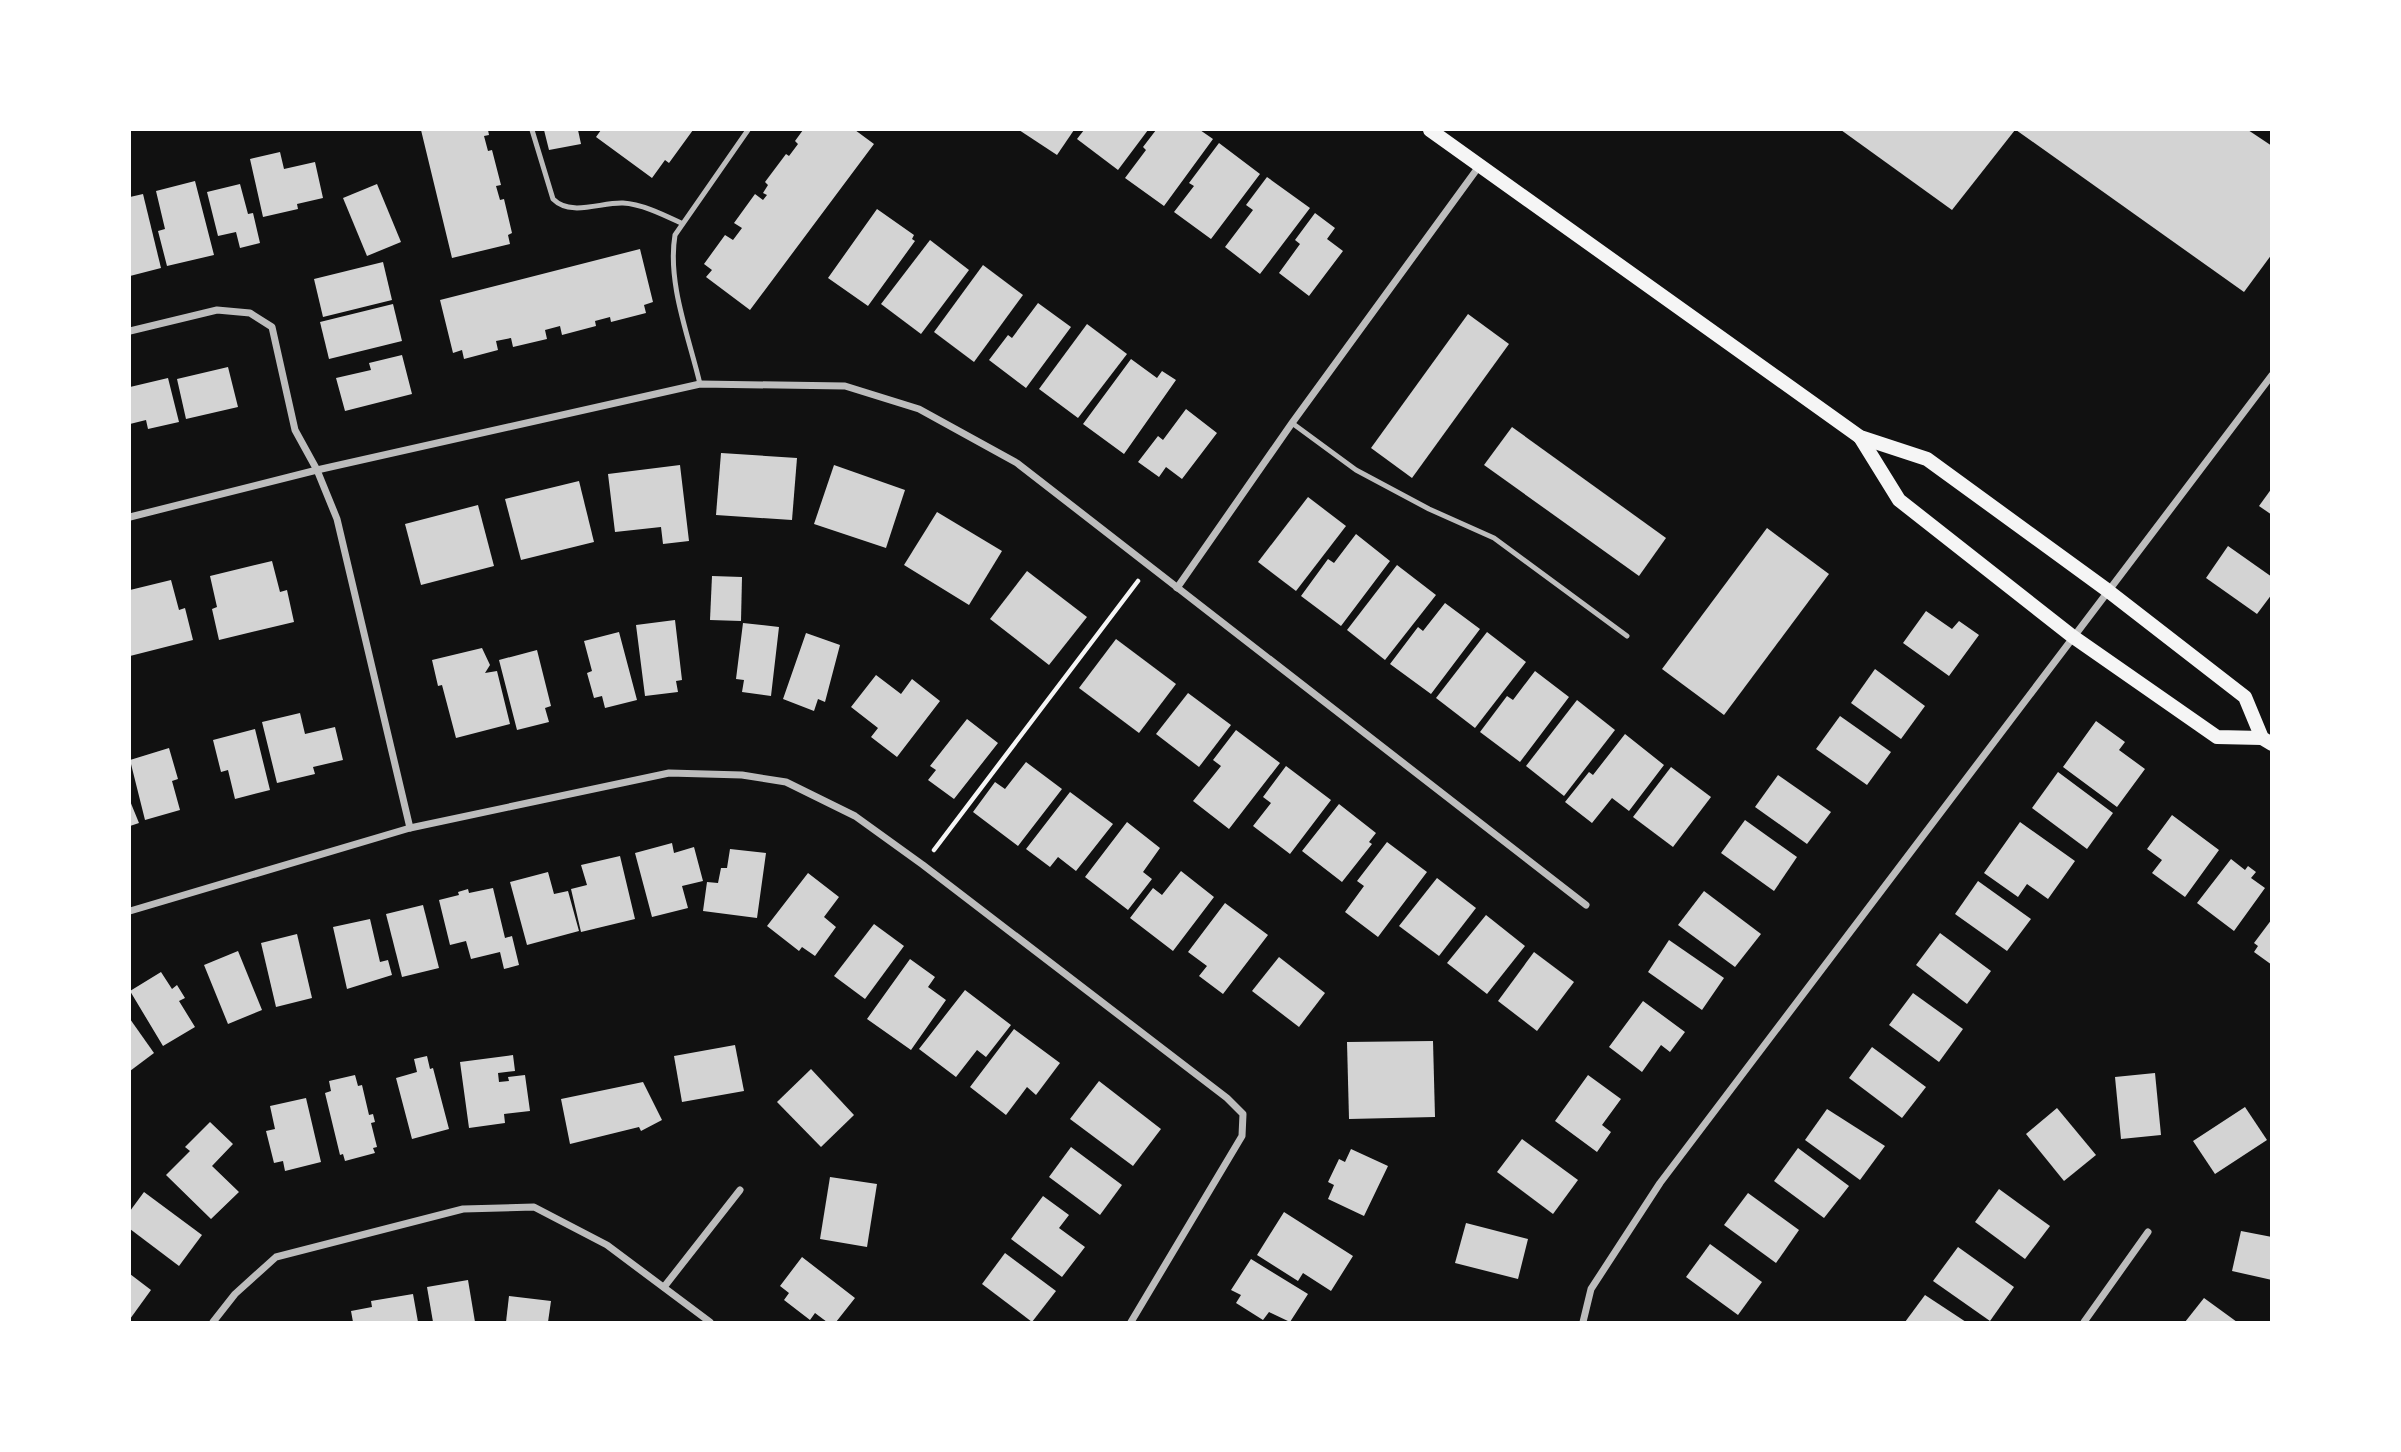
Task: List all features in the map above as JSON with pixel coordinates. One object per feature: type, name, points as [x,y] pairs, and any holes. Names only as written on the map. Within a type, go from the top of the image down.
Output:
[{"type":"main road","points":[[1430,130],[1662,299],[1860,437],[1927,459],[2107,590],[2245,697],[2267,741]]},
{"type":"main road","points":[[1860,437],[1899,500],[2072,636],[2217,737],[2267,741]]},
{"type":"street","points":[[1177,588],[1292,423],[1480,165]]},
{"type":"street","points":[[130,331],[216,310],[250,313],[272,327],[295,430],[317,470],[337,519],[410,828]]},
{"type":"street","points":[[1583,1322],[1591,1289],[1660,1183],[2272,374]]},
{"type":"street","points":[[130,517],[317,470],[700,384],[845,386],[919,409],[1017,463],[1586,905]]},
{"type":"street","points":[[130,911],[410,828],[669,772],[742,775],[786,782],[855,816],[923,864],[1227,1098],[1242,1114],[1242,1136],[1133,1319],[1144,1322]]},
{"type":"street","points":[[664,1287],[740,1190]]},
{"type":"street","points":[[213,1322],[234,1293],[276,1257],[463,1209],[534,1208],[607,1245],[710,1322]]},
{"type":"street","points":[[2084,1322],[2148,1232]]},
{"type":"lane","points":[[532,130],[553,199],[559,205],[577,208],[624,203],[663,214],[681,223]]},
{"type":"lane","points":[[700,384],[672,252],[675,235],[748,130]]},
{"type":"lane","points":[[1292,423],[1356,470],[1429,509],[1494,538],[1627,636]]},
{"type":"path","points":[[923,864],[1149,566]]},
{"type":"building","points":[[421,130],[488,130],[489,135],[484,136],[488,151],[492,150],[501,185],[496,186],[500,200],[504,199],[512,233],[508,235],[510,244],[452,258]]},
{"type":"building","points":[[544,130],[578,130],[581,144],[549,150]]},
{"type":"building","points":[[601,130],[693,130],[669,163],[665,160],[652,178],[596,137]]},
{"type":"building","points":[[803,130],[855,130],[874,144],[750,310],[706,277],[712,270],[704,264],[725,235],[733,240],[742,228],[734,223],[755,194],[763,200],[767,195],[763,193],[768,185],[765,182],[786,154],[789,156],[798,144],[795,141]]},
{"type":"building","points":[[1019,130],[1074,130],[1057,155]]},
{"type":"building","points":[[1084,130],[1148,130],[1118,170],[1077,139]]},
{"type":"building","points":[[1156,130],[1200,130],[1213,139],[1164,206],[1125,178],[1146,150],[1143,147]]},
{"type":"building","points":[[1841,130],[2015,130],[1952,210]]},
{"type":"building","points":[[2016,130],[2248,130],[2272,146],[2272,254],[2244,292]]},
{"type":"building","points":[[1219,143],[1260,174],[1211,239],[1174,212],[1194,186],[1189,183]]},
{"type":"building","points":[[280,152],[284,169],[315,162],[323,198],[297,204],[298,209],[263,217],[250,159]]},
{"type":"building","points":[[1267,177],[1310,208],[1260,274],[1225,247],[1253,210],[1246,205]]},
{"type":"building","points":[[195,181],[214,255],[167,266],[158,231],[165,229],[156,191]]},
{"type":"building","points":[[240,184],[248,214],[253,213],[260,243],[240,248],[236,232],[218,236],[207,192]]},
{"type":"building","points":[[377,184],[401,242],[367,256],[343,198]]},
{"type":"building","points":[[143,194],[161,268],[130,276],[130,197]]},
{"type":"building","points":[[877,209],[914,235],[912,239],[915,241],[868,306],[828,278]]},
{"type":"building","points":[[1315,213],[1335,228],[1327,239],[1343,251],[1309,296],[1279,273],[1300,244],[1295,240]]},
{"type":"building","points":[[930,240],[969,270],[921,334],[881,304]]},
{"type":"building","points":[[640,249],[653,302],[644,305],[646,313],[611,322],[610,317],[595,321],[596,326],[562,335],[560,326],[545,330],[547,339],[513,347],[511,338],[496,341],[498,350],[464,359],[462,350],[453,353],[440,300]]},
{"type":"building","points":[[383,262],[392,300],[323,317],[314,279]]},
{"type":"building","points":[[983,265],[1023,295],[974,362],[934,332]]},
{"type":"building","points":[[1038,303],[1071,327],[1026,388],[989,360],[1008,335],[1012,338]]},
{"type":"building","points":[[393,304],[402,341],[329,359],[320,322]]},
{"type":"building","points":[[1468,314],[1509,344],[1412,478],[1371,448]]},
{"type":"building","points":[[1087,324],[1127,354],[1078,418],[1039,389]]},
{"type":"building","points":[[402,355],[412,394],[345,411],[336,378],[371,370],[369,363]]},
{"type":"building","points":[[1131,359],[1157,378],[1162,371],[1176,380],[1124,454],[1083,424]]},
{"type":"building","points":[[228,367],[238,407],[186,419],[177,379]]},
{"type":"building","points":[[168,378],[179,422],[148,429],[146,420],[130,424],[130,387]]},
{"type":"building","points":[[1186,409],[1217,433],[1182,479],[1166,467],[1159,477],[1138,462],[1158,436],[1163,440]]},
{"type":"building","points":[[1512,427],[1666,538],[1639,576],[1484,465]]},
{"type":"building","points":[[721,453],[797,458],[792,520],[716,515]]},
{"type":"building","points":[[680,465],[689,541],[663,544],[661,527],[615,532],[608,474]]},
{"type":"building","points":[[834,465],[905,490],[886,548],[814,524]]},
{"type":"building","points":[[579,481],[594,542],[521,560],[505,499]]},
{"type":"building","points":[[2272,488],[2272,515],[2259,506]]},
{"type":"building","points":[[1308,497],[1346,526],[1296,591],[1258,562]]},
{"type":"building","points":[[478,505],[494,566],[421,585],[405,524]]},
{"type":"building","points":[[937,512],[1002,551],[969,605],[904,565]]},
{"type":"building","points":[[1767,528],[1829,574],[1724,715],[1662,669]]},
{"type":"building","points":[[1356,534],[1390,561],[1341,626],[1301,596],[1328,559],[1334,563]]},
{"type":"building","points":[[2228,546],[2272,577],[2272,594],[2257,614],[2206,578]]},
{"type":"building","points":[[272,561],[280,592],[287,590],[294,622],[219,640],[212,609],[217,607],[210,576]]},
{"type":"building","points":[[1397,565],[1436,595],[1385,660],[1347,630]]},
{"type":"building","points":[[1027,571],[1087,617],[1049,665],[990,619]]},
{"type":"building","points":[[712,576],[742,577],[741,621],[710,620]]},
{"type":"building","points":[[171,580],[179,610],[185,608],[193,640],[130,656],[130,590]]},
{"type":"building","points":[[1445,603],[1480,629],[1431,694],[1390,664],[1418,627],[1423,631]]},
{"type":"building","points":[[1926,611],[1952,629],[1959,621],[1979,635],[1949,676],[1903,643]]},
{"type":"building","points":[[675,620],[682,680],[676,681],[678,692],[645,696],[636,625]]},
{"type":"building","points":[[743,623],[779,627],[771,696],[742,692],[744,680],[736,679]]},
{"type":"building","points":[[619,632],[637,700],[605,708],[602,696],[594,698],[587,673],[592,671],[584,641]]},
{"type":"building","points":[[1487,632],[1526,662],[1475,728],[1436,698]]},
{"type":"building","points":[[806,633],[840,645],[825,702],[818,699],[814,711],[783,699]]},
{"type":"building","points":[[1116,639],[1176,684],[1139,733],[1079,688]]},
{"type":"building","points":[[482,648],[490,665],[485,673],[497,671],[510,724],[456,738],[442,685],[438,686],[432,660]]},
{"type":"building","points":[[537,650],[551,706],[545,708],[549,722],[517,730],[499,660]]},
{"type":"building","points":[[1875,669],[1925,706],[1901,739],[1851,703]]},
{"type":"building","points":[[1535,671],[1569,697],[1520,762],[1480,732],[1507,696],[1513,700]]},
{"type":"building","points":[[876,675],[901,694],[912,679],[940,701],[897,757],[871,737],[878,728],[851,707]]},
{"type":"building","points":[[1188,693],[1231,725],[1199,767],[1156,734]]},
{"type":"building","points":[[1577,700],[1615,730],[1564,796],[1526,766]]},
{"type":"building","points":[[300,713],[305,734],[335,727],[343,760],[313,767],[315,774],[277,783],[262,722]]},
{"type":"building","points":[[1840,716],[1891,752],[1867,785],[1816,749]]},
{"type":"building","points":[[967,719],[998,743],[954,799],[928,780],[936,770],[930,766]]},
{"type":"building","points":[[2096,721],[2125,742],[2119,750],[2145,769],[2117,807],[2063,767]]},
{"type":"building","points":[[255,729],[270,790],[235,799],[228,770],[221,772],[213,740]]},
{"type":"building","points":[[1236,730],[1280,763],[1229,829],[1193,801],[1221,766],[1213,760]]},
{"type":"building","points":[[1625,734],[1664,765],[1629,811],[1612,798],[1592,823],[1565,802],[1589,772],[1593,775]]},
{"type":"building","points":[[169,748],[178,779],[172,781],[180,810],[145,820],[130,760]]},
{"type":"building","points":[[1026,762],[1062,789],[1018,846],[973,812],[995,782],[1005,789]]},
{"type":"building","points":[[1286,766],[1331,800],[1290,854],[1253,826],[1271,803],[1263,797]]},
{"type":"building","points":[[1671,767],[1711,797],[1673,847],[1633,817]]},
{"type":"building","points":[[2058,772],[2113,813],[2087,849],[2032,808]]},
{"type":"building","points":[[1778,775],[1831,812],[1807,844],[1755,807]]},
{"type":"building","points":[[1070,792],[1113,824],[1076,871],[1058,857],[1050,867],[1026,849]]},
{"type":"building","points":[[130,801],[139,823],[130,826]]},
{"type":"building","points":[[1339,804],[1376,833],[1369,842],[1372,844],[1342,882],[1302,851]]},
{"type":"building","points":[[2172,815],[2219,850],[2185,897],[2152,873],[2162,860],[2147,849]]},
{"type":"building","points":[[1745,820],[1797,857],[1774,891],[1721,853]]},
{"type":"building","points":[[1127,822],[1160,848],[1143,872],[1152,879],[1128,910],[1085,877]]},
{"type":"building","points":[[2020,822],[2075,861],[2048,899],[2027,884],[2018,897],[1984,873]]},
{"type":"building","points":[[1387,842],[1427,872],[1378,937],[1345,912],[1364,886],[1357,881]]},
{"type":"building","points":[[672,843],[674,853],[694,847],[703,881],[682,886],[688,908],[652,917],[635,853]]},
{"type":"building","points":[[730,849],[766,853],[757,918],[703,911],[707,882],[718,883],[721,868],[727,868]]},
{"type":"building","points":[[620,856],[635,919],[581,932],[571,889],[587,885],[581,865]]},
{"type":"building","points":[[2231,859],[2245,870],[2248,866],[2256,872],[2251,878],[2265,888],[2234,931],[2197,903]]},
{"type":"building","points":[[1181,871],[1214,897],[1173,951],[1130,918],[1153,888],[1162,895]]},
{"type":"building","points":[[548,872],[554,894],[568,891],[579,931],[527,945],[510,882]]},
{"type":"building","points":[[808,873],[839,897],[824,917],[836,927],[815,956],[802,947],[799,951],[767,926]]},
{"type":"building","points":[[1437,878],[1476,908],[1439,956],[1399,926]]},
{"type":"building","points":[[1978,881],[2031,919],[2007,951],[1955,914]]},
{"type":"building","points":[[493,888],[505,938],[512,936],[519,965],[504,969],[500,952],[471,959],[466,941],[450,945],[439,900],[459,895],[458,892],[468,889],[469,893]]},
{"type":"building","points":[[1704,891],[1761,934],[1735,967],[1678,925]]},
{"type":"building","points":[[1225,903],[1268,935],[1223,994],[1199,976],[1207,966],[1188,952]]},
{"type":"building","points":[[423,905],[439,968],[402,977],[386,914]]},
{"type":"building","points":[[1486,915],[1525,946],[1487,994],[1447,963]]},
{"type":"building","points":[[370,919],[380,962],[388,960],[392,975],[347,989],[333,927]]},
{"type":"building","points":[[2272,919],[2272,965],[2254,952],[2258,946],[2254,943]]},
{"type":"building","points":[[874,924],[904,946],[865,999],[834,976]]},
{"type":"building","points":[[1940,933],[1991,971],[1967,1004],[1916,965]]},
{"type":"building","points":[[297,934],[312,998],[276,1007],[261,943]]},
{"type":"building","points":[[1669,940],[1724,978],[1702,1010],[1648,972]]},
{"type":"building","points":[[238,951],[262,1010],[228,1024],[204,965]]},
{"type":"building","points":[[1534,952],[1574,982],[1537,1031],[1498,1001]]},
{"type":"building","points":[[1279,957],[1325,993],[1299,1027],[1252,991]]},
{"type":"building","points":[[910,959],[935,977],[928,987],[946,1000],[911,1050],[867,1019]]},
{"type":"building","points":[[161,972],[172,989],[177,985],[185,998],[179,1001],[195,1027],[163,1046],[130,991]]},
{"type":"building","points":[[965,990],[1011,1025],[986,1057],[977,1050],[956,1077],[919,1049]]},
{"type":"building","points":[[1913,993],[1963,1029],[1939,1062],[1889,1025]]},
{"type":"building","points":[[1643,1001],[1685,1032],[1670,1052],[1661,1045],[1642,1072],[1609,1047]]},
{"type":"building","points":[[130,1019],[154,1053],[130,1071]]},
{"type":"building","points":[[1014,1029],[1060,1063],[1036,1095],[1027,1087],[1006,1115],[970,1087]]},
{"type":"building","points":[[1433,1041],[1435,1117],[1349,1119],[1347,1042]]},
{"type":"building","points":[[735,1045],[744,1091],[682,1102],[674,1056]]},
{"type":"building","points":[[1872,1047],[1926,1087],[1902,1118],[1849,1078]]},
{"type":"building","points":[[513,1055],[515,1071],[498,1073],[499,1082],[509,1081],[508,1077],[525,1075],[530,1111],[504,1114],[505,1123],[469,1128],[460,1062]]},
{"type":"building","points":[[427,1056],[430,1069],[433,1068],[449,1129],[412,1139],[396,1078],[417,1072],[414,1059]]},
{"type":"building","points":[[811,1069],[854,1115],[821,1147],[777,1102]]},
{"type":"building","points":[[2155,1073],[2161,1135],[2121,1139],[2115,1077]]},
{"type":"building","points":[[355,1075],[358,1086],[362,1085],[369,1115],[373,1114],[375,1122],[371,1123],[377,1147],[373,1148],[375,1153],[345,1161],[343,1154],[340,1155],[325,1093],[331,1091],[329,1081]]},
{"type":"building","points":[[1588,1075],[1621,1099],[1602,1125],[1611,1132],[1597,1152],[1555,1121]]},
{"type":"building","points":[[1099,1081],[1161,1129],[1133,1166],[1070,1119]]},
{"type":"building","points":[[643,1082],[662,1120],[641,1131],[639,1127],[570,1144],[561,1099]]},
{"type":"building","points":[[306,1098],[321,1162],[285,1171],[283,1161],[274,1163],[266,1131],[275,1129],[270,1106]]},
{"type":"building","points":[[2245,1107],[2267,1140],[2215,1174],[2193,1141]]},
{"type":"building","points":[[2057,1108],[2096,1155],[2064,1181],[2026,1134]]},
{"type":"building","points":[[1827,1109],[1885,1146],[1860,1180],[1805,1140]]},
{"type":"building","points":[[210,1122],[233,1144],[212,1166],[239,1192],[211,1219],[166,1175],[190,1151],[185,1147]]},
{"type":"building","points":[[1522,1139],[1578,1180],[1553,1214],[1497,1172]]},
{"type":"building","points":[[1071,1147],[1122,1185],[1100,1215],[1049,1177]]},
{"type":"building","points":[[1798,1148],[1849,1186],[1824,1218],[1774,1181]]},
{"type":"building","points":[[1351,1149],[1388,1166],[1364,1216],[1328,1199],[1334,1185],[1328,1182],[1339,1159],[1345,1162]]},
{"type":"building","points":[[830,1177],[877,1184],[867,1247],[820,1239]]},
{"type":"building","points":[[1999,1189],[2050,1226],[2025,1259],[1975,1222]]},
{"type":"building","points":[[144,1192],[202,1235],[179,1266],[130,1229],[130,1211]]},
{"type":"building","points":[[1748,1193],[1799,1230],[1776,1263],[1724,1225]]},
{"type":"building","points":[[1043,1196],[1069,1215],[1059,1228],[1085,1247],[1062,1277],[1011,1239]]},
{"type":"building","points":[[1284,1212],[1353,1256],[1331,1291],[1303,1273],[1298,1281],[1257,1255]]},
{"type":"building","points":[[1466,1223],[1528,1239],[1518,1279],[1455,1263]]},
{"type":"building","points":[[2241,1231],[2272,1237],[2272,1280],[2232,1271]]},
{"type":"building","points":[[1710,1244],[1762,1282],[1738,1315],[1686,1277]]},
{"type":"building","points":[[1958,1247],[2014,1287],[1990,1321],[1933,1281]]},
{"type":"building","points":[[1005,1253],[1056,1291],[1032,1322],[982,1284]]},
{"type":"building","points":[[802,1257],[855,1298],[836,1322],[827,1322],[815,1313],[810,1320],[784,1300],[789,1293],[780,1286]]},
{"type":"building","points":[[1251,1259],[1308,1294],[1290,1322],[1269,1312],[1263,1320],[1236,1303],[1241,1295],[1231,1290]]},
{"type":"building","points":[[130,1274],[151,1290],[130,1319]]},
{"type":"building","points":[[468,1280],[475,1322],[433,1322],[427,1287]]},
{"type":"building","points":[[413,1294],[418,1322],[353,1322],[351,1311],[372,1307],[371,1301]]},
{"type":"building","points":[[1925,1295],[1966,1322],[1905,1322]]},
{"type":"building","points":[[509,1296],[551,1301],[548,1322],[506,1322]]},
{"type":"building","points":[[2204,1298],[2237,1322],[2185,1322]]}]
